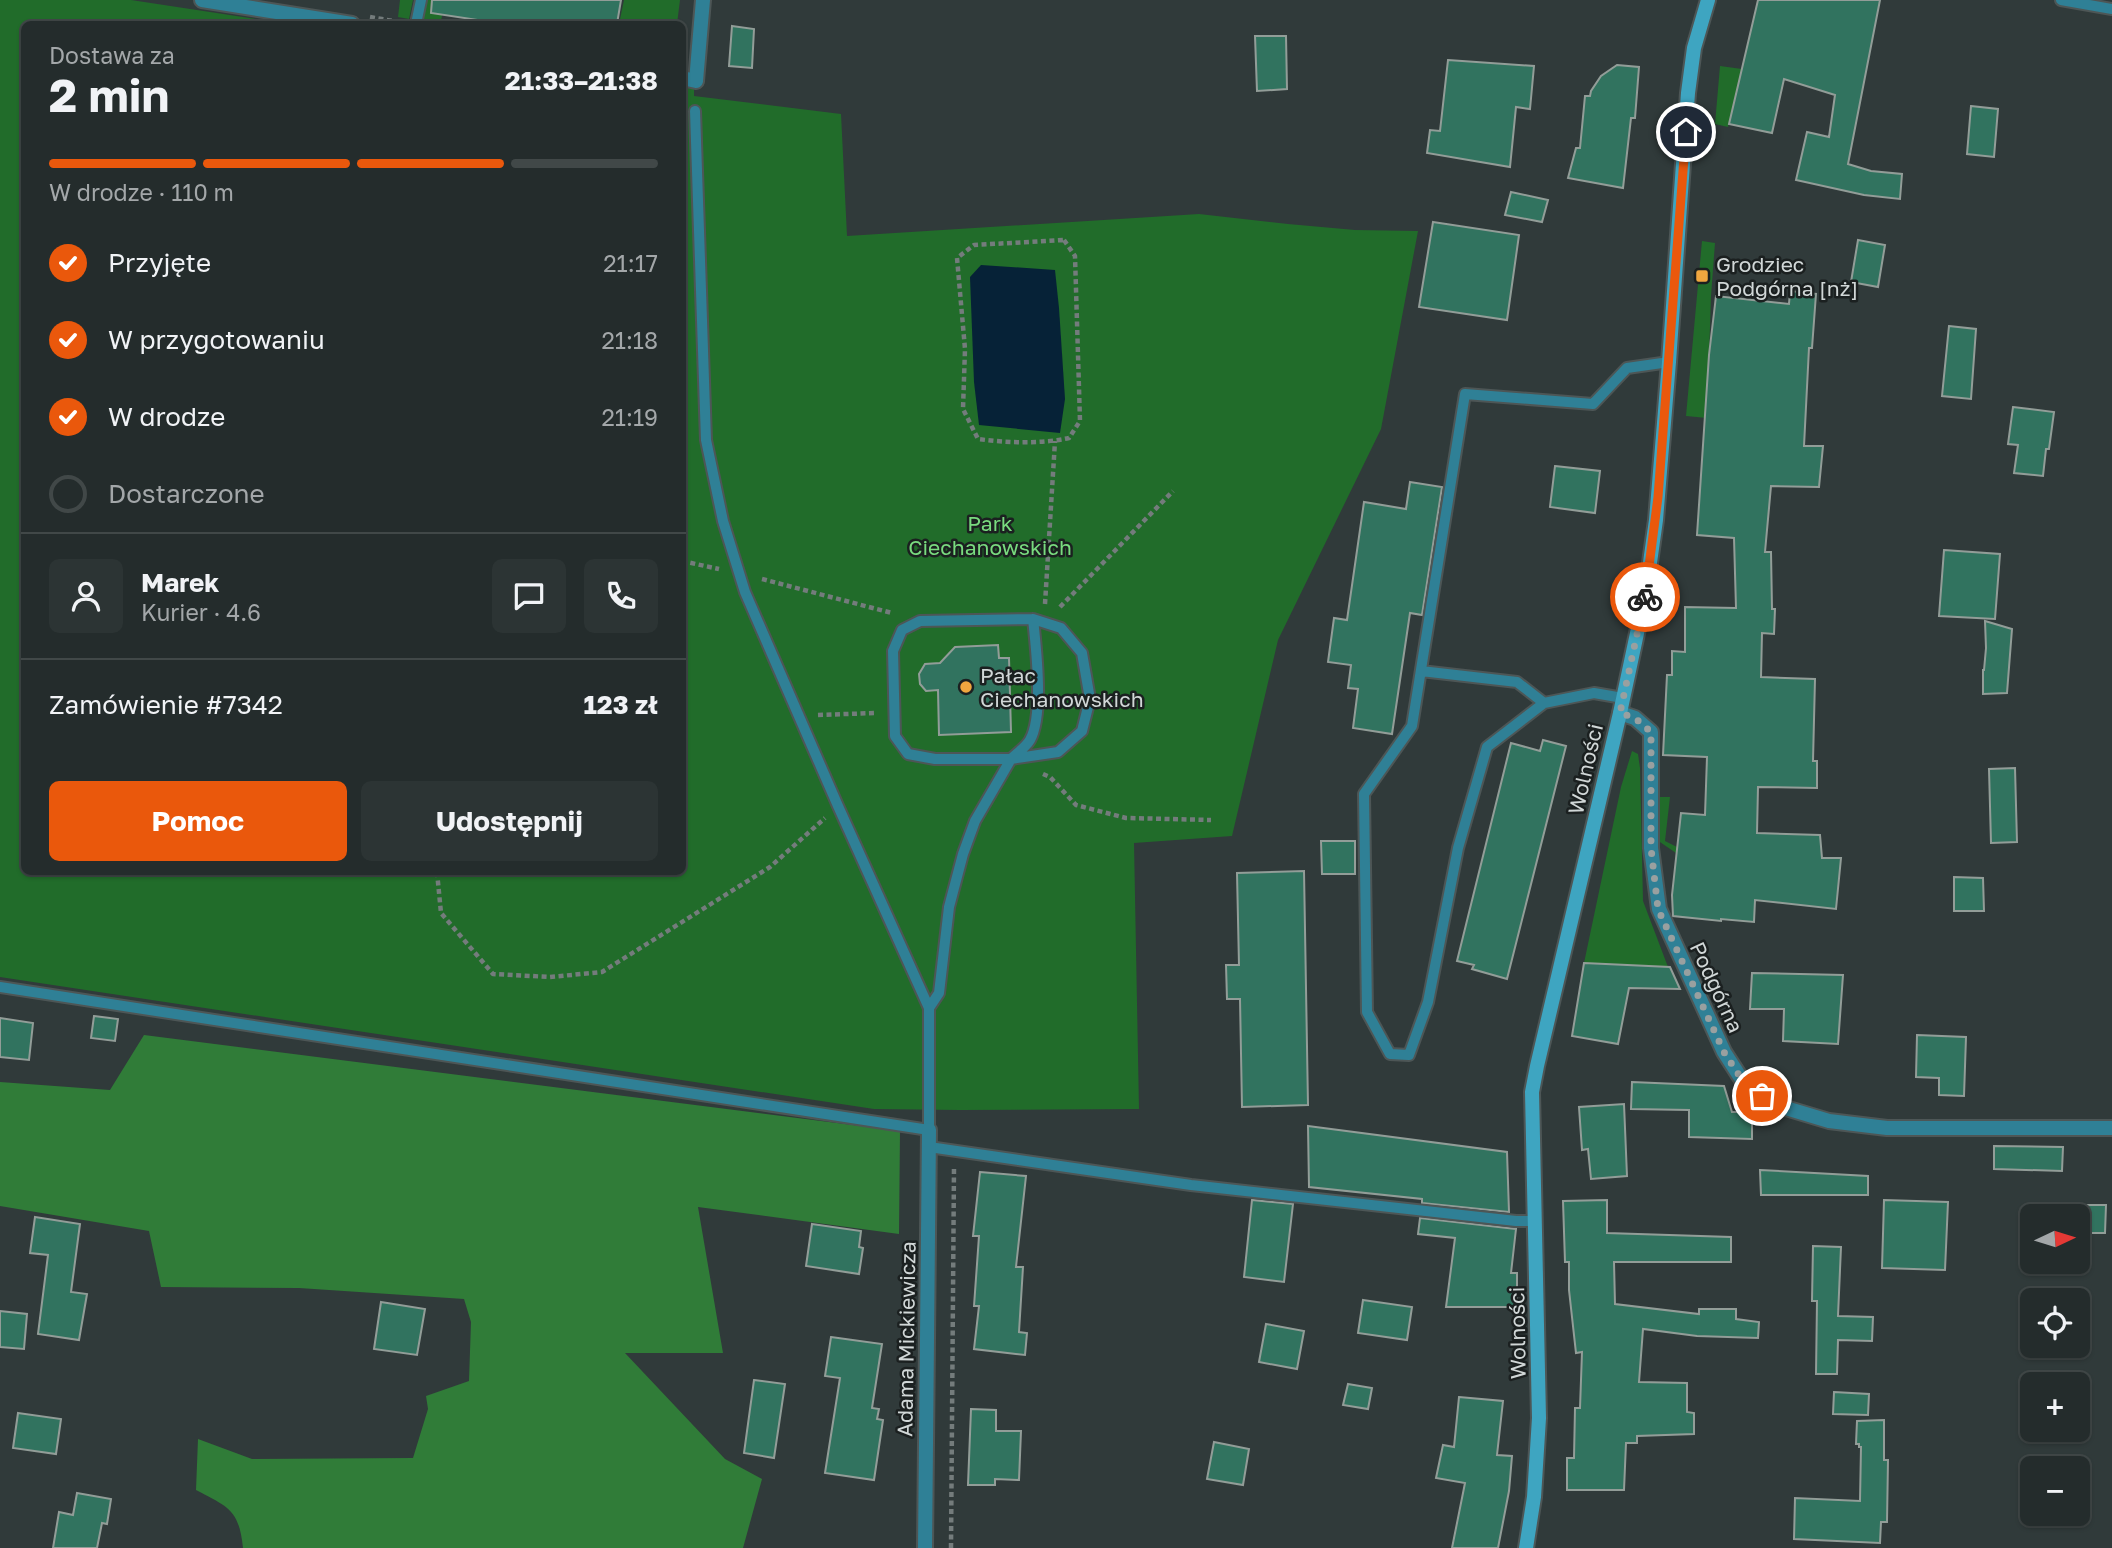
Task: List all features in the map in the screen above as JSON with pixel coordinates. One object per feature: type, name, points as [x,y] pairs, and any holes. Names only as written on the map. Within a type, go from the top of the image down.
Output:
[{"type":"street","points":[[202,0],[333,21]]},
{"type":"street","points":[[689,79],[704,0]]},
{"type":"street","name":"Wolności","points":[[1526,1548],[1534,1497],[1539,1418],[1532,1092],[1646,591],[1669,362],[1688,93],[1694,48],[1708,0]]},
{"type":"street","name":"Podgórna","points":[[1620,713],[1635,718],[1651,732],[1651,848],[1658,909],[1724,1052],[1746,1086],[1779,1106],[1829,1121],[1887,1128],[2112,1128]]},
{"type":"street","name":"Adama Mickiewicza","points":[[925,1548],[929,1130]]},
{"type":"lane","points":[[417,21],[421,0]]},
{"type":"lane","points":[[2061,0],[2112,9]]},
{"type":"lane","points":[[0,987],[929,1130],[929,1007],[745,592],[723,520],[706,440],[695,111]]},
{"type":"lane","points":[[1623,698],[1594,693],[1544,703],[1487,747],[1458,848],[1428,1002],[1409,1055],[1390,1054],[1367,1012],[1364,794],[1412,726],[1465,394],[1593,404],[1627,368],[1669,362]]},
{"type":"lane","points":[[929,1007],[939,993],[949,907],[975,821],[1011,760],[1030,740],[1038,708],[1033,619]]},
{"type":"lane","points":[[1033,619],[1044,623],[1061,628],[1082,653],[1090,699],[1082,731],[1058,752],[1011,760],[935,759],[908,754],[895,736],[894,651],[902,630],[920,621],[1033,619]]},
{"type":"lane","points":[[1421,671],[1517,682],[1544,703]]},
{"type":"lane","points":[[929,1147],[1191,1185],[1535,1221]]},
{"type":"path","points":[[1064,240],[1075,256],[1080,421],[1069,438],[1055,441],[996,442],[978,439],[963,409],[965,349],[957,258],[974,244],[1064,240]]},
{"type":"path","points":[[1044,623],[1055,441]]},
{"type":"path","points":[[1044,623],[1173,491]]},
{"type":"path","points":[[686,562],[739,573],[920,621]]},
{"type":"path","points":[[799,716],[894,712]]},
{"type":"path","points":[[1011,760],[1050,777],[1076,805],[1126,818],[1212,820]]},
{"type":"path","points":[[437,875],[441,914],[493,974],[550,977],[602,972],[770,867],[838,806]]},
{"type":"path","points":[[951,1548],[955,1151]]},
{"type":"green space","name":"Park Ciechanowskich","points":[[0,0],[131,0],[269,21],[21,21],[21,875],[686,875],[686,88],[694,89],[694,96],[841,114],[847,236],[1199,214],[1355,230],[1418,231],[1381,429],[1278,640],[1232,836],[1134,843],[1139,1109],[874,1109],[0,977]]},
{"type":"green space","points":[[400,0],[413,0],[409,19],[398,17]]},
{"type":"green space","points":[[426,0],[445,0],[441,21],[423,19]]},
{"type":"green space","points":[[624,0],[680,0],[677,21],[620,21]]},
{"type":"green space","points":[[1720,66],[1742,69],[1728,127],[1715,124]]},
{"type":"green space","points":[[1702,241],[1715,243],[1707,418],[1686,416]]},
{"type":"green space","points":[[1632,751],[1638,754],[1640,768],[1643,901],[1668,967],[1584,963],[1621,787]]},
{"type":"green space","points":[[1658,797],[1670,797],[1665,841],[1693,855],[1676,853],[1657,840]]},
{"type":"green space","points":[[144,1035],[900,1131],[899,1234],[698,1207],[723,1353],[625,1353],[725,1459],[762,1479],[743,1548],[243,1548],[235,1517],[224,1506],[196,1490],[198,1439],[252,1459],[413,1458],[428,1409],[426,1396],[469,1381],[471,1322],[464,1299],[299,1288],[161,1287],[149,1231],[0,1206],[0,1082],[110,1090]]},
{"type":"water","points":[[981,265],[1055,270],[1065,399],[1060,433],[979,425],[974,382],[970,277]]},
{"type":"building","points":[[432,0],[621,0],[618,21],[484,21],[431,13]]},
{"type":"building","points":[[1758,0],[1880,0],[1848,164],[1871,171],[1902,174],[1900,199],[1864,195],[1796,180],[1807,132],[1829,137],[1835,95],[1784,79],[1772,133],[1729,124]]},
{"type":"building","points":[[732,26],[754,29],[752,68],[729,66]]},
{"type":"building","points":[[1255,36],[1286,36],[1287,89],[1257,91]]},
{"type":"building","points":[[1448,60],[1534,66],[1530,109],[1516,107],[1510,167],[1427,153],[1430,130],[1440,131]]},
{"type":"building","points":[[1617,65],[1639,67],[1635,118],[1631,118],[1623,188],[1568,178],[1576,148],[1580,148],[1585,96],[1590,96],[1601,76]]},
{"type":"building","points":[[1971,106],[1998,109],[1994,157],[1967,154]]},
{"type":"building","points":[[1511,192],[1548,200],[1542,222],[1505,215]]},
{"type":"building","points":[[1433,222],[1519,235],[1507,320],[1419,307]]},
{"type":"building","points":[[1858,240],[1885,245],[1878,287],[1851,282]]},
{"type":"building","points":[[1790,291],[1816,294],[1812,348],[1809,348],[1804,446],[1823,446],[1819,487],[1771,486],[1765,552],[1771,552],[1774,634],[1762,633],[1761,677],[1815,679],[1813,761],[1817,761],[1817,788],[1758,787],[1757,833],[1820,835],[1822,858],[1841,858],[1836,909],[1755,900],[1754,922],[1673,916],[1672,895],[1681,813],[1705,815],[1707,757],[1663,755],[1667,675],[1672,675],[1672,651],[1685,652],[1685,607],[1736,608],[1734,538],[1697,535],[1709,355],[1716,296],[1789,304]]},
{"type":"building","points":[[1949,326],[1976,329],[1971,399],[1942,396]]},
{"type":"building","points":[[2013,407],[2054,412],[2043,476],[2014,473],[2018,445],[2008,444]]},
{"type":"building","points":[[1555,466],[1600,471],[1595,513],[1550,507]]},
{"type":"building","points":[[1410,482],[1442,487],[1422,615],[1410,613],[1392,734],[1353,728],[1358,689],[1348,688],[1351,665],[1328,662],[1334,618],[1347,620],[1364,502],[1406,509]]},
{"type":"building","points":[[1944,550],[2000,554],[1995,619],[1939,616]]},
{"type":"building","points":[[1985,621],[2012,629],[2007,693],[1983,694]]},
{"type":"building","name":"Pałac Ciechanowskich","points":[[998,645],[999,658],[1009,658],[1011,732],[939,735],[938,690],[926,691],[920,684],[919,674],[925,664],[940,663],[955,647]]},
{"type":"building","points":[[1543,740],[1566,746],[1507,979],[1472,969],[1474,965],[1457,961],[1511,743],[1540,751]]},
{"type":"building","points":[[2015,768],[2017,842],[1991,843],[1989,769]]},
{"type":"building","points":[[1321,841],[1355,841],[1355,874],[1322,874]]},
{"type":"building","points":[[1304,871],[1308,1105],[1242,1107],[1240,999],[1227,999],[1226,965],[1239,965],[1237,873]]},
{"type":"building","points":[[1954,877],[1983,878],[1984,911],[1954,911]]},
{"type":"building","points":[[1584,963],[1670,967],[1680,989],[1629,988],[1618,1044],[1572,1036]]},
{"type":"building","points":[[1752,973],[1843,975],[1838,1044],[1783,1041],[1784,1009],[1750,1009]]},
{"type":"building","points":[[94,1016],[118,1019],[115,1041],[91,1038]]},
{"type":"building","points":[[0,1018],[33,1023],[29,1060],[0,1057]]},
{"type":"building","points":[[1917,1035],[1966,1037],[1964,1096],[1939,1095],[1939,1078],[1916,1077]]},
{"type":"building","points":[[1632,1082],[1724,1086],[1732,1112],[1752,1112],[1752,1139],[1689,1137],[1689,1110],[1631,1109]]},
{"type":"building","points":[[1624,1104],[1627,1176],[1591,1179],[1588,1149],[1582,1150],[1579,1107]]},
{"type":"building","points":[[1308,1126],[1507,1152],[1509,1212],[1422,1203],[1422,1199],[1309,1187]]},
{"type":"building","points":[[1994,1146],[2063,1147],[2062,1171],[1994,1169]]},
{"type":"building","points":[[1760,1170],[1868,1176],[1868,1195],[1761,1195]]},
{"type":"building","points":[[980,1172],[1026,1176],[1016,1267],[1023,1267],[1019,1332],[1027,1333],[1025,1355],[974,1349],[979,1306],[974,1306],[979,1236],[973,1236]]},
{"type":"building","points":[[1252,1200],[1293,1204],[1284,1282],[1244,1277]]},
{"type":"building","points":[[1607,1200],[1607,1233],[1731,1237],[1731,1262],[1614,1262],[1615,1304],[1699,1314],[1699,1309],[1736,1309],[1736,1319],[1759,1322],[1758,1338],[1697,1336],[1643,1329],[1639,1382],[1687,1383],[1687,1412],[1694,1413],[1694,1434],[1637,1436],[1637,1443],[1626,1443],[1624,1490],[1567,1490],[1567,1458],[1574,1458],[1575,1408],[1580,1408],[1582,1352],[1576,1353],[1569,1290],[1569,1262],[1565,1262],[1563,1201]]},
{"type":"building","points":[[1884,1200],[1948,1202],[1945,1270],[1882,1268]]},
{"type":"building","points":[[2090,1205],[2106,1205],[2105,1233],[2090,1233]]},
{"type":"building","points":[[35,1217],[80,1224],[71,1292],[87,1294],[79,1340],[38,1334],[48,1255],[30,1253]]},
{"type":"building","points":[[1420,1218],[1516,1229],[1511,1273],[1517,1273],[1517,1307],[1446,1307],[1455,1238],[1418,1234]]},
{"type":"building","points":[[812,1224],[861,1231],[859,1247],[863,1248],[859,1274],[806,1266]]},
{"type":"building","points":[[1813,1246],[1841,1247],[1838,1316],[1873,1317],[1872,1341],[1838,1340],[1837,1374],[1816,1374],[1817,1301],[1812,1301]]},
{"type":"building","points":[[1363,1300],[1412,1307],[1407,1340],[1358,1333]]},
{"type":"building","points":[[381,1302],[425,1309],[417,1355],[374,1349]]},
{"type":"building","points":[[0,1311],[27,1314],[24,1349],[0,1347]]},
{"type":"building","points":[[1266,1324],[1304,1331],[1297,1369],[1259,1362]]},
{"type":"building","points":[[831,1337],[882,1344],[872,1408],[879,1409],[877,1419],[883,1420],[874,1480],[825,1473],[840,1378],[825,1376]]},
{"type":"building","points":[[754,1380],[785,1384],[774,1458],[744,1453]]},
{"type":"building","points":[[1348,1384],[1372,1388],[1368,1409],[1343,1405]]},
{"type":"building","points":[[1834,1392],[1869,1394],[1868,1415],[1833,1414]]},
{"type":"building","points":[[1459,1397],[1503,1401],[1497,1455],[1512,1456],[1509,1491],[1498,1548],[1452,1548],[1465,1483],[1436,1478],[1443,1445],[1454,1447]]},
{"type":"building","points":[[971,1409],[996,1410],[996,1431],[1021,1431],[1019,1480],[995,1479],[995,1485],[968,1485]]},
{"type":"building","points":[[18,1413],[61,1419],[56,1454],[13,1448]]},
{"type":"building","points":[[1884,1420],[1884,1460],[1888,1460],[1887,1522],[1881,1522],[1880,1543],[1794,1539],[1795,1498],[1860,1501],[1861,1447],[1856,1444],[1857,1421]]},
{"type":"building","points":[[1214,1442],[1249,1449],[1243,1485],[1207,1479]]},
{"type":"building","points":[[77,1493],[111,1499],[107,1524],[102,1523],[97,1548],[53,1548],[59,1512],[73,1515]]},
{"type":"way so far","points":[[1645,597],[1620,713],[1635,718],[1651,732],[1651,848],[1658,909],[1724,1052],[1746,1086],[1762,1096]]},
{"type":"place","name":"Grodziec Podgórna [nż]","points":[[1702,276]]},
{"type":"place","name":"Pałac Ciechanowskich","points":[[966,687]]},
{"type":"route","points":[[1645,597],[1658,497],[1686,132]]}]
